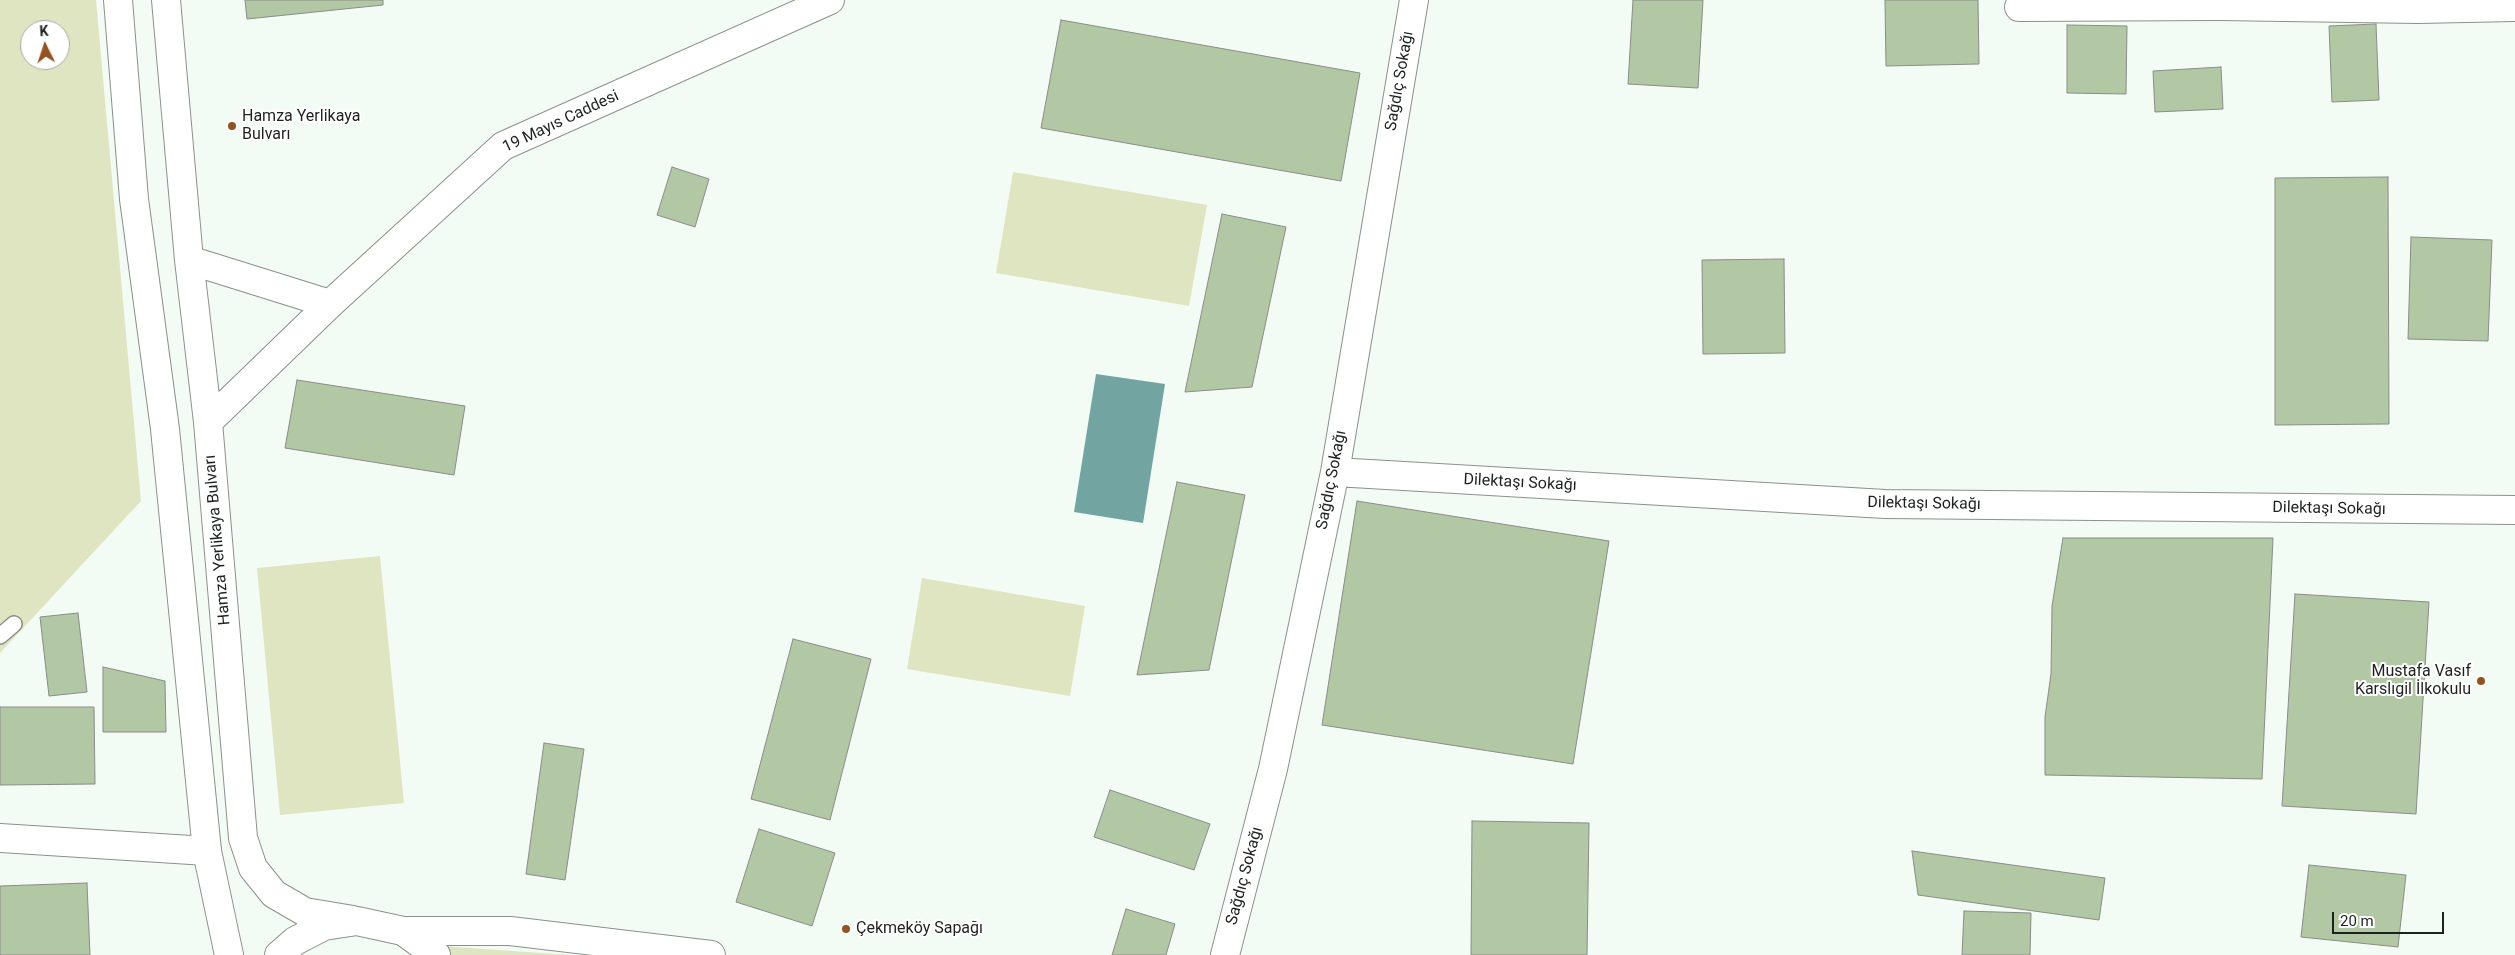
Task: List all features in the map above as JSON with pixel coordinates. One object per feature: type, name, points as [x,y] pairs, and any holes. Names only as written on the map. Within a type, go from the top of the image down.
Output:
[{"type":"street","points":[[118,0],[134,199],[165,429],[207,851],[229,955]]},
{"type":"street","name":"Hamza Yerlikaya Bulvarı","points":[[166,0],[189,260],[208,422],[242,838],[253,868],[274,894],[305,912],[403,931]]},
{"type":"street","name":"19 Mayıs Caddesi","points":[[208,422],[330,304],[503,146],[830,0]]},
{"type":"street","name":"Sağdıç Sokağı","points":[[1225,955],[1273,769],[1334,472],[1414,0]]},
{"type":"street","points":[[2019,7],[2219,6],[2418,9],[2515,7]]},
{"type":"street","points":[[189,260],[330,304]]},
{"type":"street","name":"Dilektaşı Sokağı","points":[[1334,472],[1886,504],[2515,510]]},
{"type":"street","points":[[0,838],[207,851]]},
{"type":"street","points":[[279,955],[295,940],[324,926],[357,921]]},
{"type":"street","points":[[403,931],[436,955]]},
{"type":"street","points":[[403,931],[510,931],[711,955]]},
{"type":"lane","points":[[0,636],[14,624]]},
{"type":"green space","points":[[0,0],[96,0],[141,501],[0,653]]},
{"type":"green space","points":[[1013,172],[1207,205],[1189,306],[996,273]]},
{"type":"green space","points":[[380,556],[404,803],[280,815],[257,568]]},
{"type":"green space","points":[[922,578],[1085,606],[1070,696],[907,669]]},
{"type":"green space","points":[[442,946],[570,955],[448,955]]},
{"type":"water","points":[[1096,374],[1165,384],[1143,523],[1074,512]]},
{"type":"building","points":[[245,0],[383,0],[383,5],[247,19]]},
{"type":"building","points":[[1633,0],[1703,0],[1698,88],[1628,84]]},
{"type":"building","points":[[1885,0],[1978,0],[1979,64],[1886,66]]},
{"type":"building","points":[[1061,20],[1360,73],[1341,181],[1041,128]]},
{"type":"building","points":[[2376,24],[2379,100],[2332,102],[2329,26]]},
{"type":"building","points":[[2067,25],[2127,26],[2126,94],[2067,93]]},
{"type":"building","points":[[2221,67],[2223,109],[2155,112],[2153,71]]},
{"type":"building","points":[[672,167],[709,179],[695,227],[657,215]]},
{"type":"building","points":[[2388,177],[2389,424],[2275,425],[2275,178]]},
{"type":"building","points":[[1222,214],[1286,227],[1252,387],[1185,392]]},
{"type":"building","points":[[2411,237],[2492,240],[2488,341],[2408,339]]},
{"type":"building","points":[[1784,259],[1785,353],[1703,354],[1702,260]]},
{"type":"building","points":[[297,380],[465,406],[454,475],[285,448]]},
{"type":"building","points":[[1177,482],[1245,495],[1209,670],[1137,675]]},
{"type":"building","points":[[1357,501],[1609,541],[1573,764],[1322,725]]},
{"type":"building","points":[[2063,538],[2273,538],[2262,779],[2045,775],[2045,717],[2051,674],[2052,606]]},
{"type":"building","points":[[2295,594],[2429,602],[2416,814],[2282,806]]},
{"type":"building","points":[[78,613],[87,692],[49,696],[40,617]]},
{"type":"building","points":[[793,639],[871,659],[830,820],[751,799]]},
{"type":"building","points":[[103,667],[165,681],[166,732],[103,732]]},
{"type":"building","points":[[0,707],[94,707],[95,784],[0,785]]},
{"type":"building","points":[[544,743],[584,749],[565,880],[526,874]]},
{"type":"building","points":[[1110,790],[1210,824],[1194,870],[1094,837]]},
{"type":"building","points":[[1472,821],[1589,823],[1587,955],[1471,955]]},
{"type":"building","points":[[759,829],[835,853],[812,926],[736,902]]},
{"type":"building","points":[[1912,851],[2105,878],[2099,920],[1918,895]]},
{"type":"building","points":[[2309,865],[2406,875],[2398,947],[2301,937]]},
{"type":"building","points":[[87,883],[90,955],[0,955],[0,886]]},
{"type":"building","points":[[1126,909],[1175,924],[1166,955],[1112,955]]},
{"type":"building","points":[[1964,911],[2031,913],[2030,955],[1962,955]]},
{"type":"place","name":"Hamza Yerlikaya Bulvarı","points":[[232,126]]},
{"type":"place","name":"Mustafa Vasıf Karslıgil İlkokulu","points":[[2481,681]]},
{"type":"place","name":"Çekmeköy Sapağı","points":[[846,929]]}]
